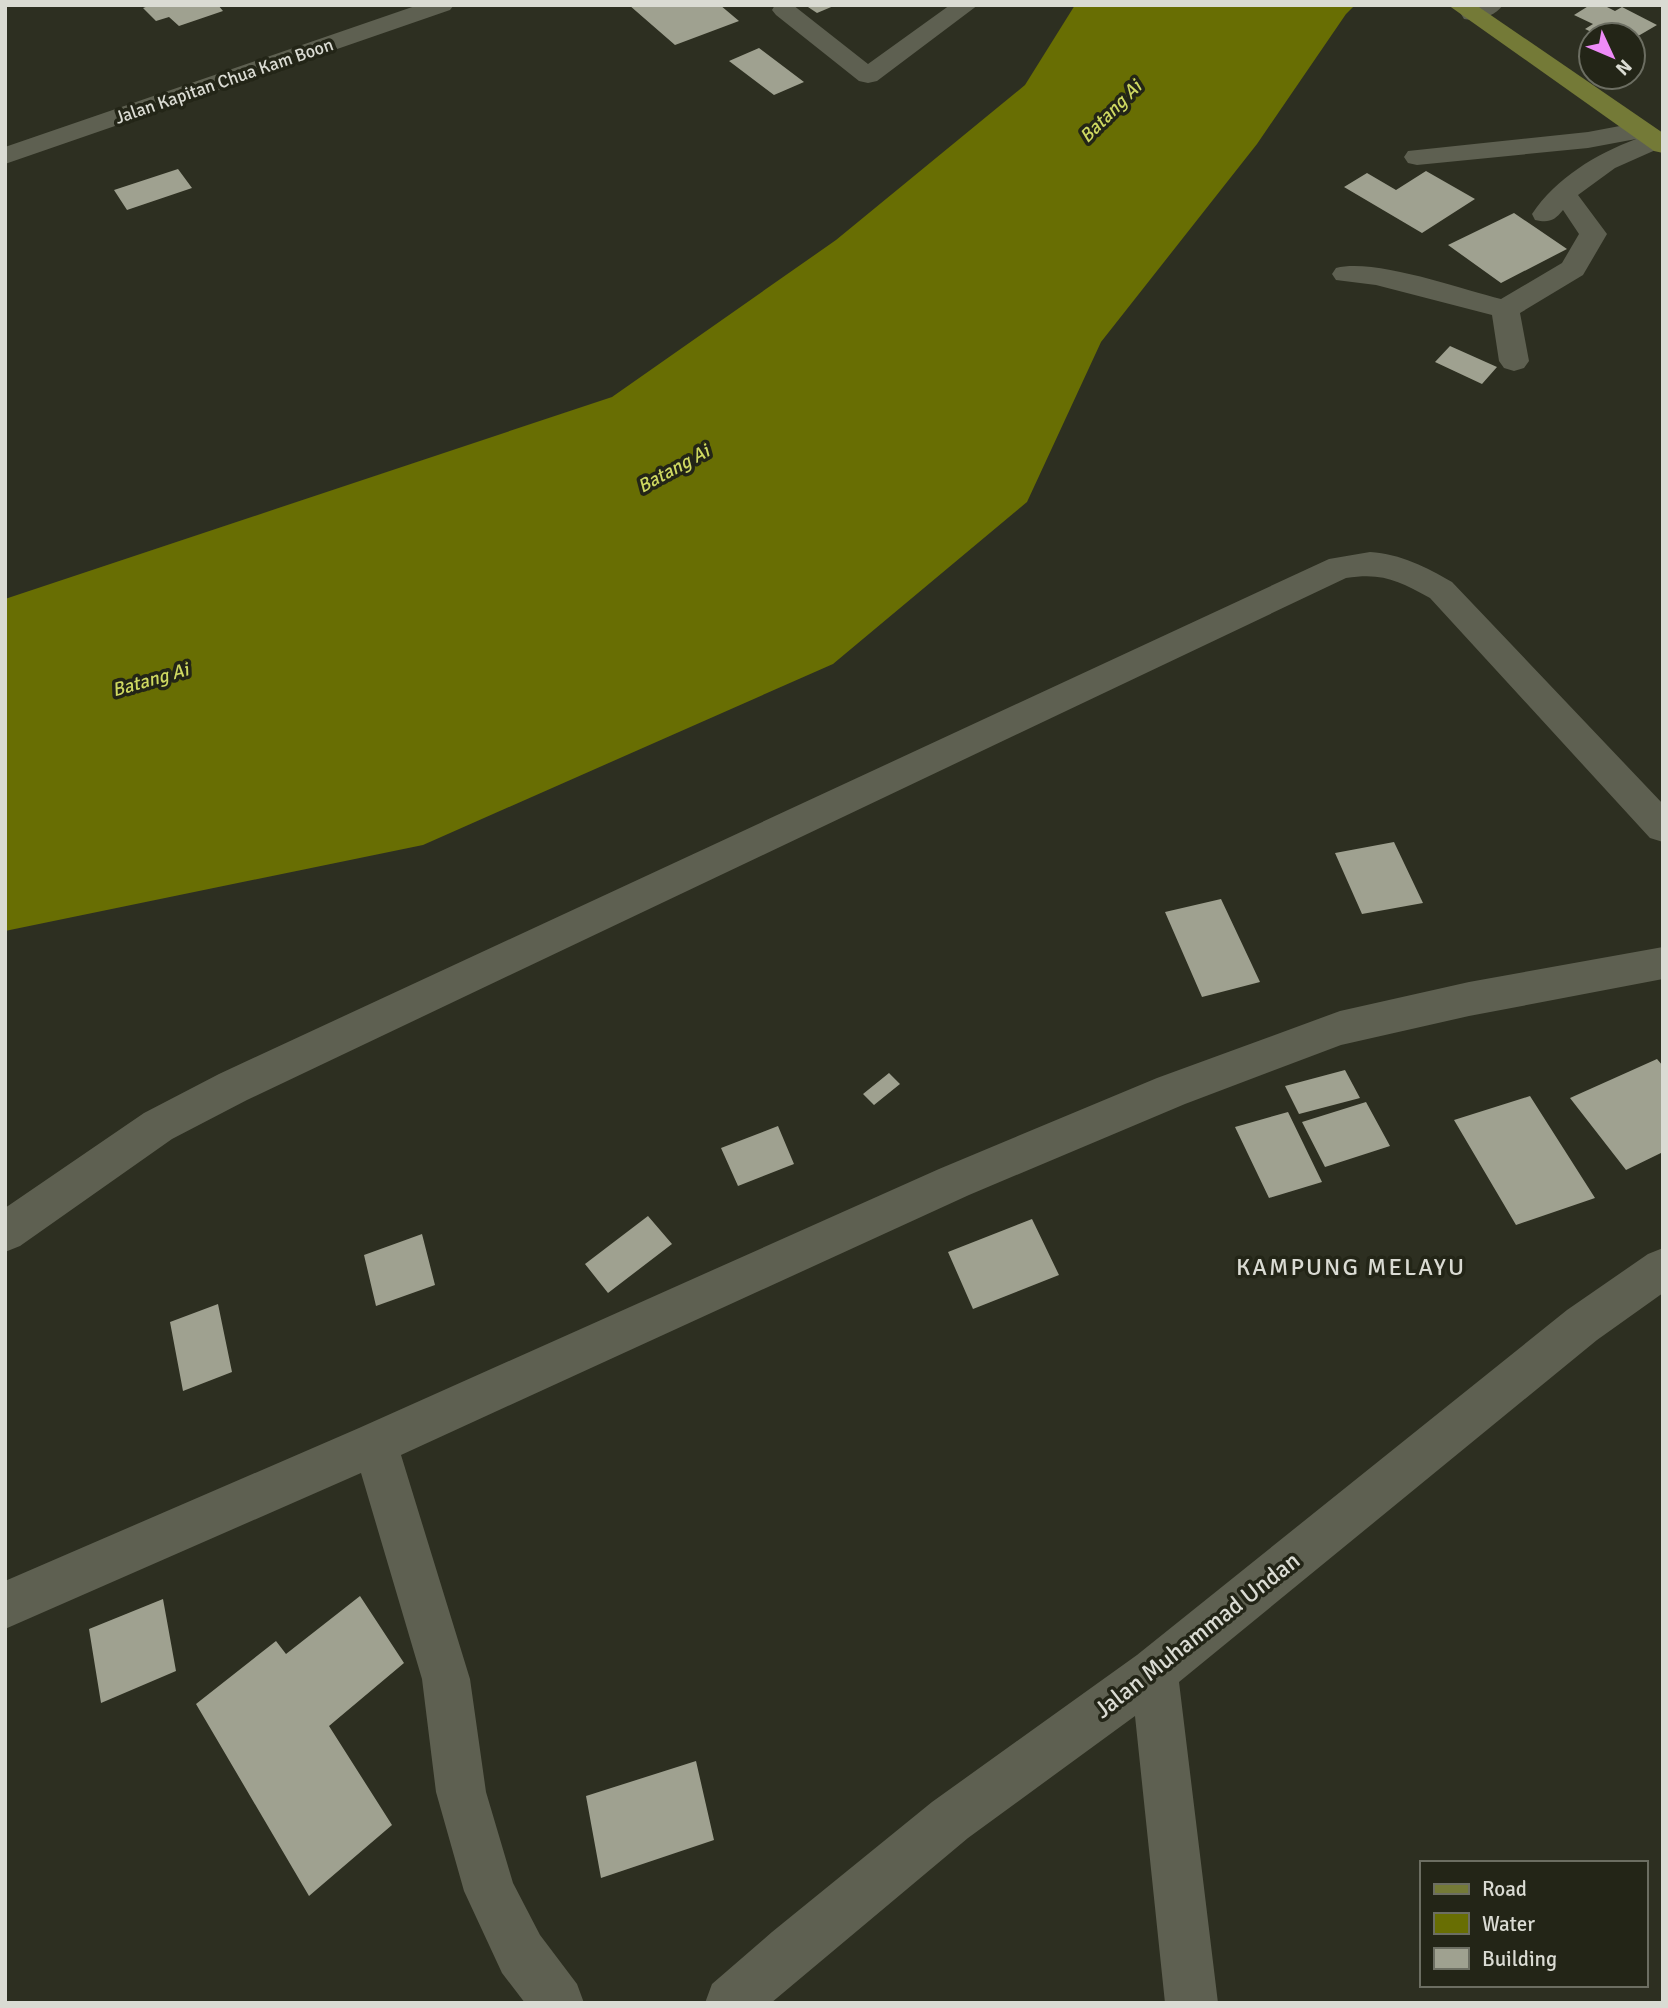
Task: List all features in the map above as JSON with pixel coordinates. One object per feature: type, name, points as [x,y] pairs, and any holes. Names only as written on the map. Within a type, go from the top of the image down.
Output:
[{"type":"main road","points":[[1475,8],[1653,138]]},
{"type":"street","name":"Jalan Kapitan Chua Kam Boon","points":[[5,156],[442,5]]},
{"type":"street","points":[[784,10],[868,76],[966,5]]},
{"type":"street","points":[[1417,158],[1588,140],[1653,138]]},
{"type":"street","points":[[1545,215],[1563,192],[1618,155],[1653,138]]},
{"type":"street","points":[[1346,274],[1376,276],[1505,309],[1573,269],[1593,234],[1563,192]]},
{"type":"street","points":[[1505,309],[1514,361]]},
{"type":"street","points":[[5,1232],[158,1126],[233,1087],[1340,568],[1367,562],[1390,565],[1441,590],[1663,828]]},
{"type":"street","points":[[5,1605],[375,1444],[954,1182],[1171,1091],[1340,1028],[1469,999],[1663,963]]},
{"type":"street","name":"Jalan Muhammad Undan","points":[[731,2003],[790,1950],[950,1820],[1154,1672],[1582,1325],[1663,1268]]},
{"type":"street","points":[[375,1444],[446,1679],[461,1792],[490,1891],[521,1954],[558,2003]]},
{"type":"street","points":[[1154,1672],[1192,2003]]},
{"type":"water","name":"Batang Ai","points":[[1075,5],[1355,5],[1346,14],[1257,144],[1101,342],[1027,502],[833,664],[423,845],[5,931],[5,599],[612,397],[836,240],[1025,85]]},
{"type":"building","points":[[151,5],[218,5],[223,11],[179,26],[169,17],[156,21],[143,8]]},
{"type":"building","points":[[629,5],[720,5],[739,21],[675,45]]},
{"type":"building","points":[[805,5],[836,5],[817,13]]},
{"type":"building","points":[[1590,5],[1603,5],[1615,11],[1622,7],[1657,25],[1647,31],[1647,21],[1587,21],[1574,15]]},
{"type":"building","points":[[759,48],[804,82],[774,95],[729,61]]},
{"type":"building","points":[[178,169],[192,188],[127,210],[114,190]]},
{"type":"building","points":[[1426,171],[1475,199],[1422,233],[1344,187],[1367,173],[1396,190]]},
{"type":"building","points":[[1514,213],[1567,249],[1501,283],[1448,245]]},
{"type":"building","points":[[1450,346],[1497,367],[1482,384],[1435,362]]},
{"type":"building","points":[[1394,842],[1423,903],[1362,914],[1335,853]]},
{"type":"building","points":[[1221,899],[1260,982],[1202,997],[1165,912]]},
{"type":"building","points":[[1657,1059],[1663,1066],[1663,1152],[1626,1170],[1570,1098]]},
{"type":"building","points":[[1345,1070],[1360,1098],[1299,1114],[1285,1086]]},
{"type":"building","points":[[889,1073],[900,1084],[874,1105],[863,1094]]},
{"type":"building","points":[[1530,1096],[1595,1198],[1516,1225],[1454,1120]]},
{"type":"building","points":[[1366,1102],[1390,1146],[1325,1167],[1302,1122]]},
{"type":"building","points":[[1288,1112],[1322,1182],[1269,1198],[1235,1127]]},
{"type":"building","points":[[778,1126],[794,1164],[738,1186],[721,1148]]},
{"type":"building","points":[[648,1216],[672,1244],[608,1293],[585,1264]]},
{"type":"building","points":[[1032,1219],[1059,1275],[973,1309],[948,1252]]},
{"type":"building","points":[[422,1234],[435,1285],[376,1306],[364,1255]]},
{"type":"building","points":[[218,1304],[232,1372],[183,1391],[170,1322]]},
{"type":"building","points":[[360,1596],[404,1663],[329,1726],[392,1825],[309,1896],[196,1704],[276,1641],[286,1654]]},
{"type":"building","points":[[163,1599],[176,1671],[101,1703],[89,1629]]},
{"type":"building","points":[[696,1761],[714,1840],[601,1878],[586,1796]]},
{"type":"district","name":"KAMPUNG MELAYU","points":[[1351,1267]]}]
